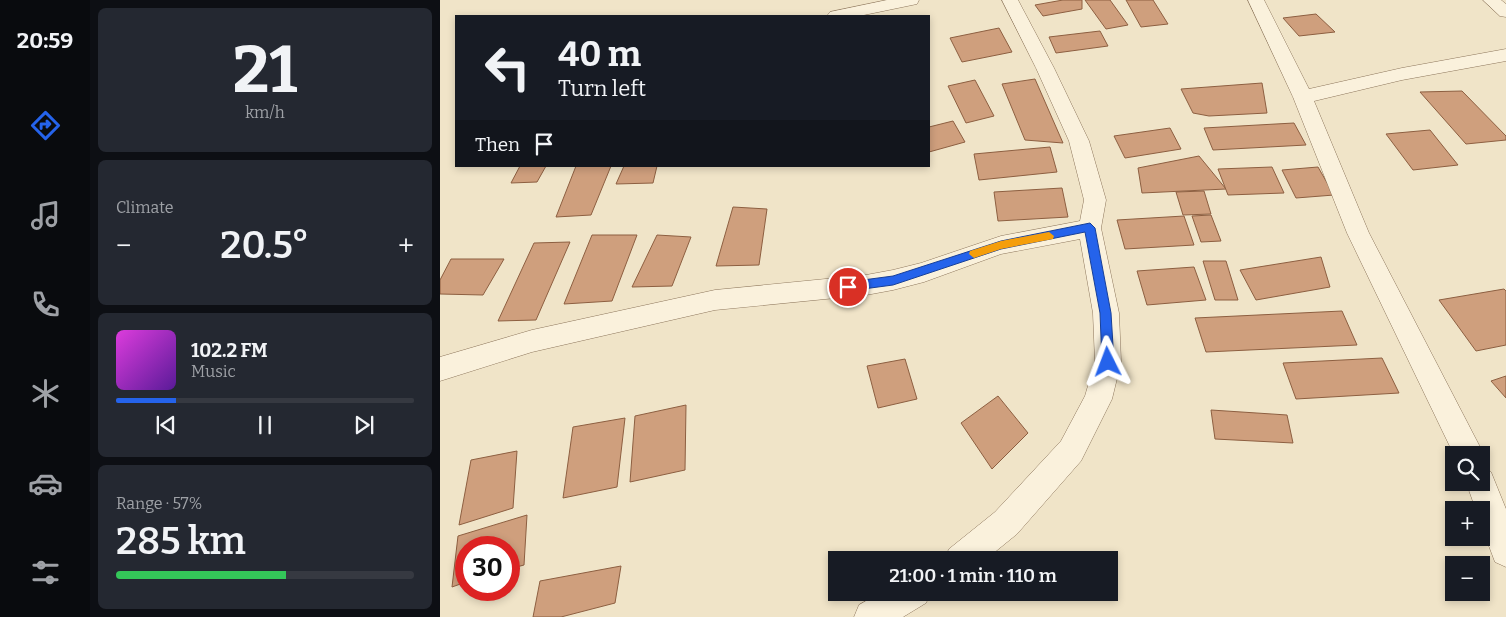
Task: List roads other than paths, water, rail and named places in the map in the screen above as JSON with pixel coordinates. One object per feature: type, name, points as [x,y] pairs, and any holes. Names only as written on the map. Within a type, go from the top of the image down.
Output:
[{"type":"street","points":[[841,15],[911,0]]},
{"type":"street","points":[[971,551],[1006,523],[1071,451],[1098,399],[1108,362],[1106,313],[1090,228],[1095,200],[1079,141],[1045,68],[1010,0]]},
{"type":"street","points":[[1256,0],[1303,98],[1358,232],[1465,446]]},
{"type":"street","points":[[1491,0],[1506,12]]},
{"type":"street","points":[[1303,98],[1402,74],[1506,54]]},
{"type":"street","points":[[440,369],[532,341],[715,300],[866,285],[893,280],[1001,245],[1090,228]]},
{"type":"street","points":[[1484,491],[1506,551]]},
{"type":"street","points":[[871,617],[899,601]]}]
